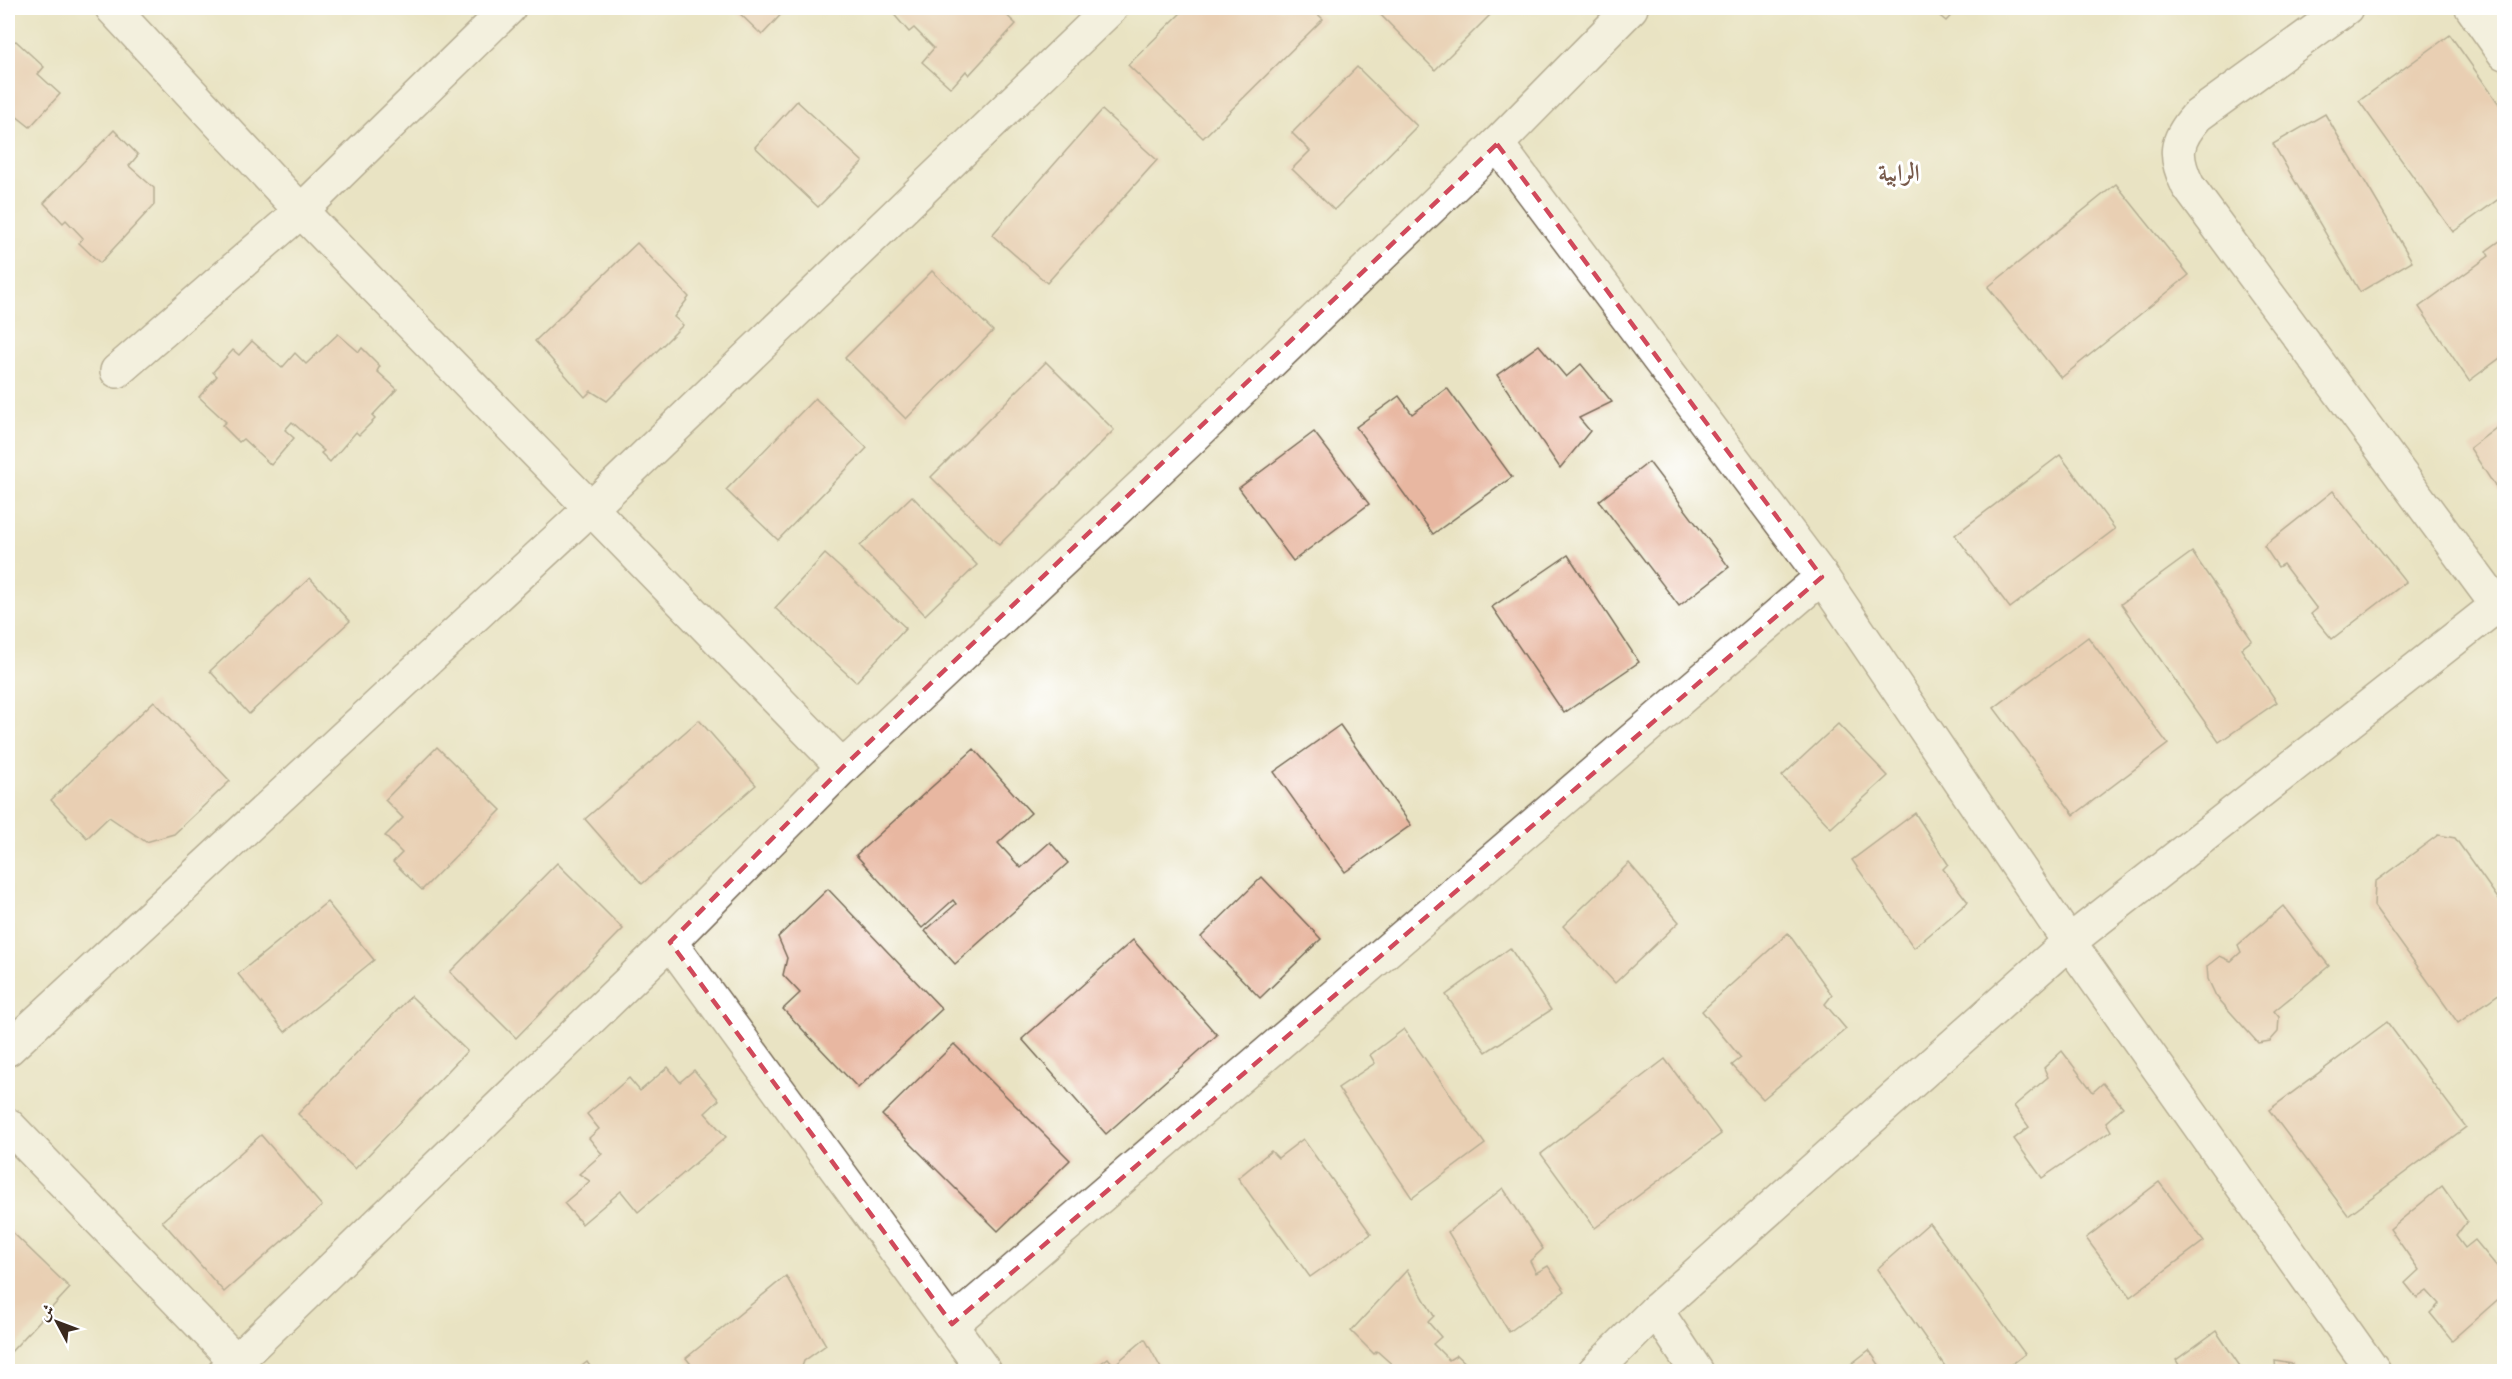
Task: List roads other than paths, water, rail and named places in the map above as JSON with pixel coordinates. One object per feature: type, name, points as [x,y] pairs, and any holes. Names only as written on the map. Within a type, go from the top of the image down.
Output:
[{"type":"street","points":[[112,8],[301,210],[843,767]]},
{"type":"street","points":[[117,371],[301,210],[509,8]]},
{"type":"street","points":[[8,1049],[590,509],[1111,8]]},
{"type":"street","points":[[8,1125],[230,1366],[670,942],[843,767],[1195,435],[1497,144],[1631,8]]},
{"type":"street","points":[[1594,1371],[1656,1310],[2069,942],[2501,603],[2188,186],[2177,164],[2182,133],[2197,116],[2346,8]]},
{"type":"street","points":[[2472,8],[2505,53]]},
{"type":"street","points":[[1497,144],[1822,577],[2069,942],[2374,1371]]},
{"type":"street","points":[[952,1324],[1822,577]]},
{"type":"street","points":[[670,942],[985,1371]]},
{"type":"street","points":[[1656,1310],[1697,1371]]},
{"type":"district","name":"الرابية","points":[[1899,173]]}]
